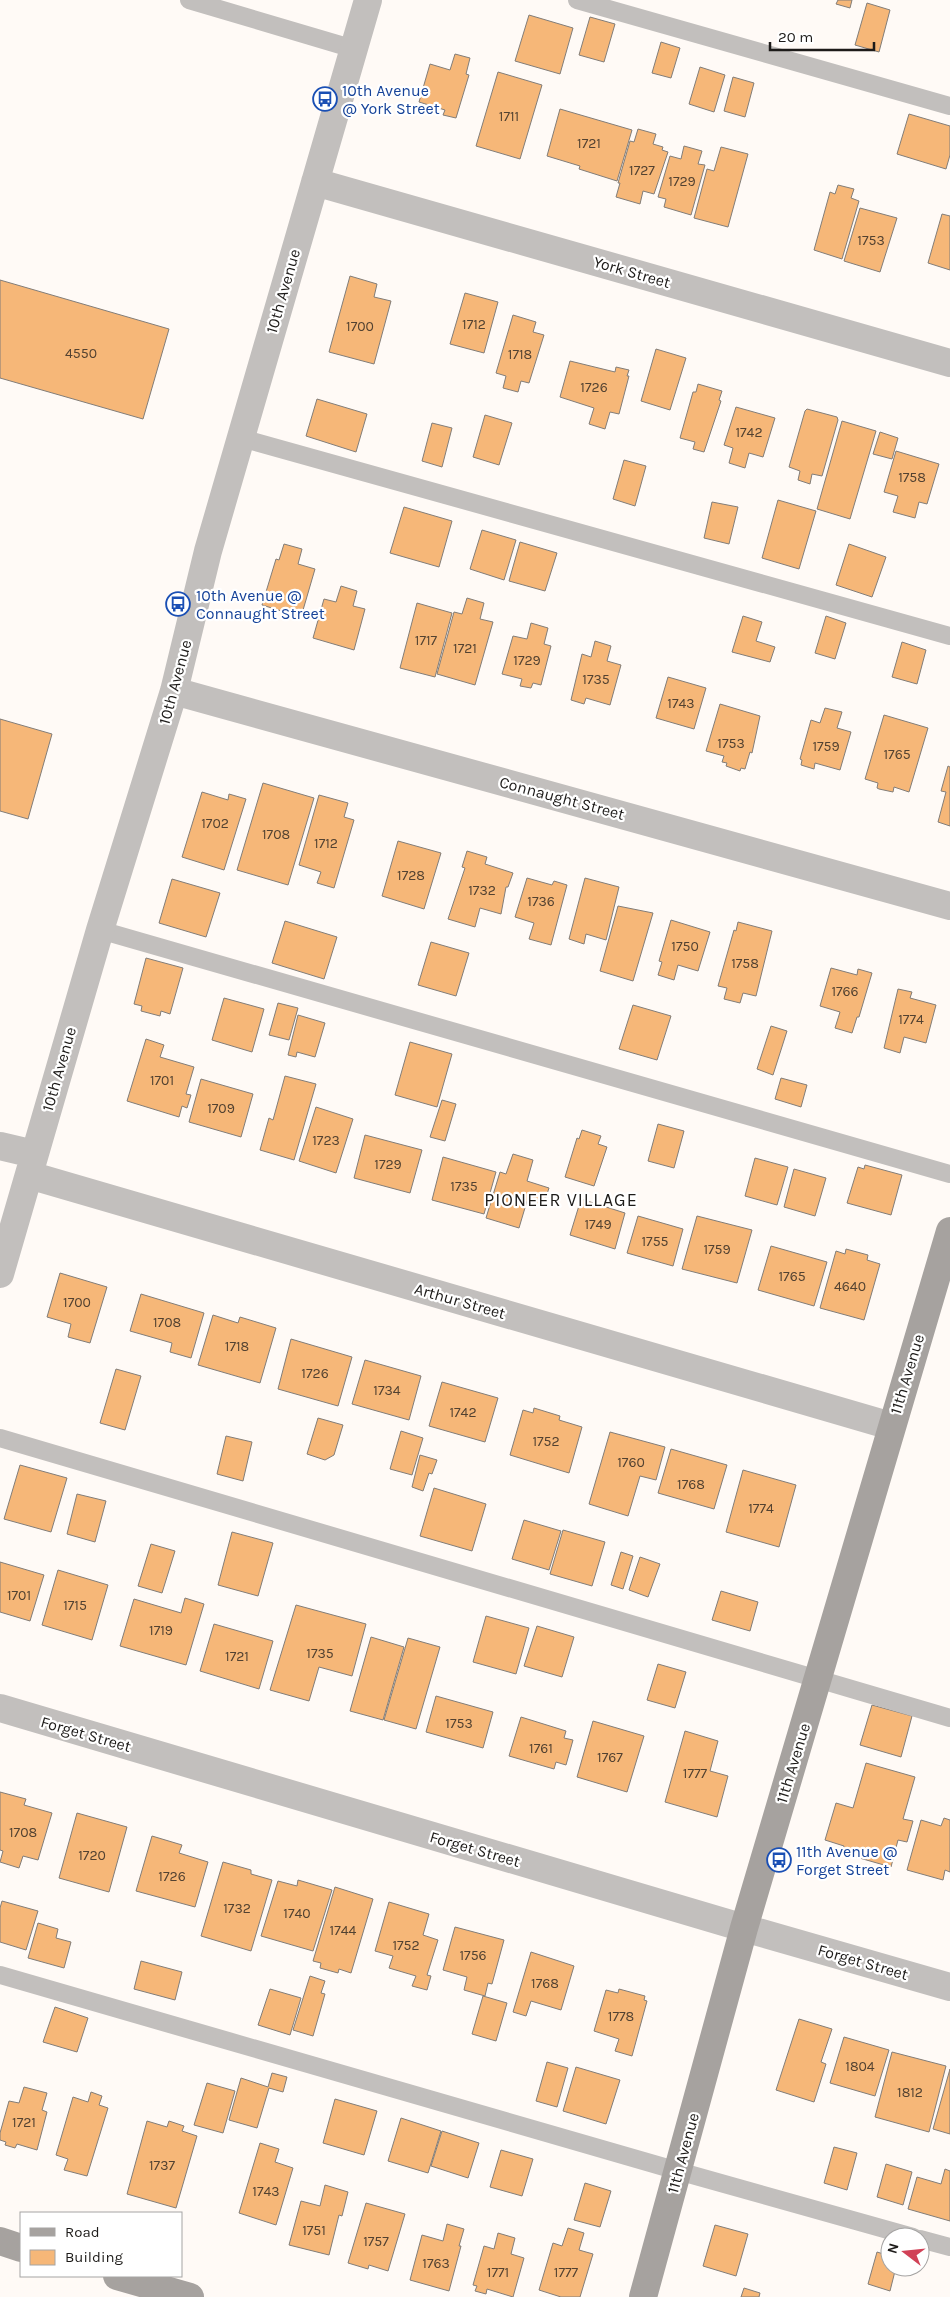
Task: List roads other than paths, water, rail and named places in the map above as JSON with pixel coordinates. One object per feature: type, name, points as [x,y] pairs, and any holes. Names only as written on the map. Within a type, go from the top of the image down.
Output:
[{"type":"street","name":"10th Avenue","points":[[0,1274],[100,930],[174,691],[208,551],[368,0]]},
{"type":"street","name":"York Street","points":[[315,182],[950,363]]},
{"type":"street","name":"Connaught Street","points":[[174,691],[950,906]]},
{"type":"street","name":"Arthur Street","points":[[0,1146],[31,1165],[891,1426]]},
{"type":"street","name":"11th Avenue","points":[[644,2297],[744,1928],[950,1231]]},
{"type":"street","name":"Forget Street","points":[[0,1708],[950,1987]]},
{"type":"street","points":[[0,2241],[20,2248]]},
{"type":"street","points":[[120,2277],[190,2297]]},
{"type":"lane","points":[[189,0],[354,49]]},
{"type":"lane","points":[[577,0],[950,106]]},
{"type":"lane","points":[[241,438],[950,636]]},
{"type":"lane","points":[[100,930],[950,1174]]},
{"type":"lane","points":[[0,1438],[818,1681],[950,1718]]},
{"type":"lane","points":[[0,1975],[880,2228]]},
{"type":"lane","points":[[930,2242],[950,2247]]},
{"type":"place","name":"10th Avenue @ York Street","points":[[325,99]]},
{"type":"place","name":"10th Avenue @ Connaught Street","points":[[178,604]]},
{"type":"place","name":"11th Avenue @ Forget Street","points":[[779,1860]]},
{"type":"district","name":"PIONEER VILLAGE","points":[[561,1200]]}]
